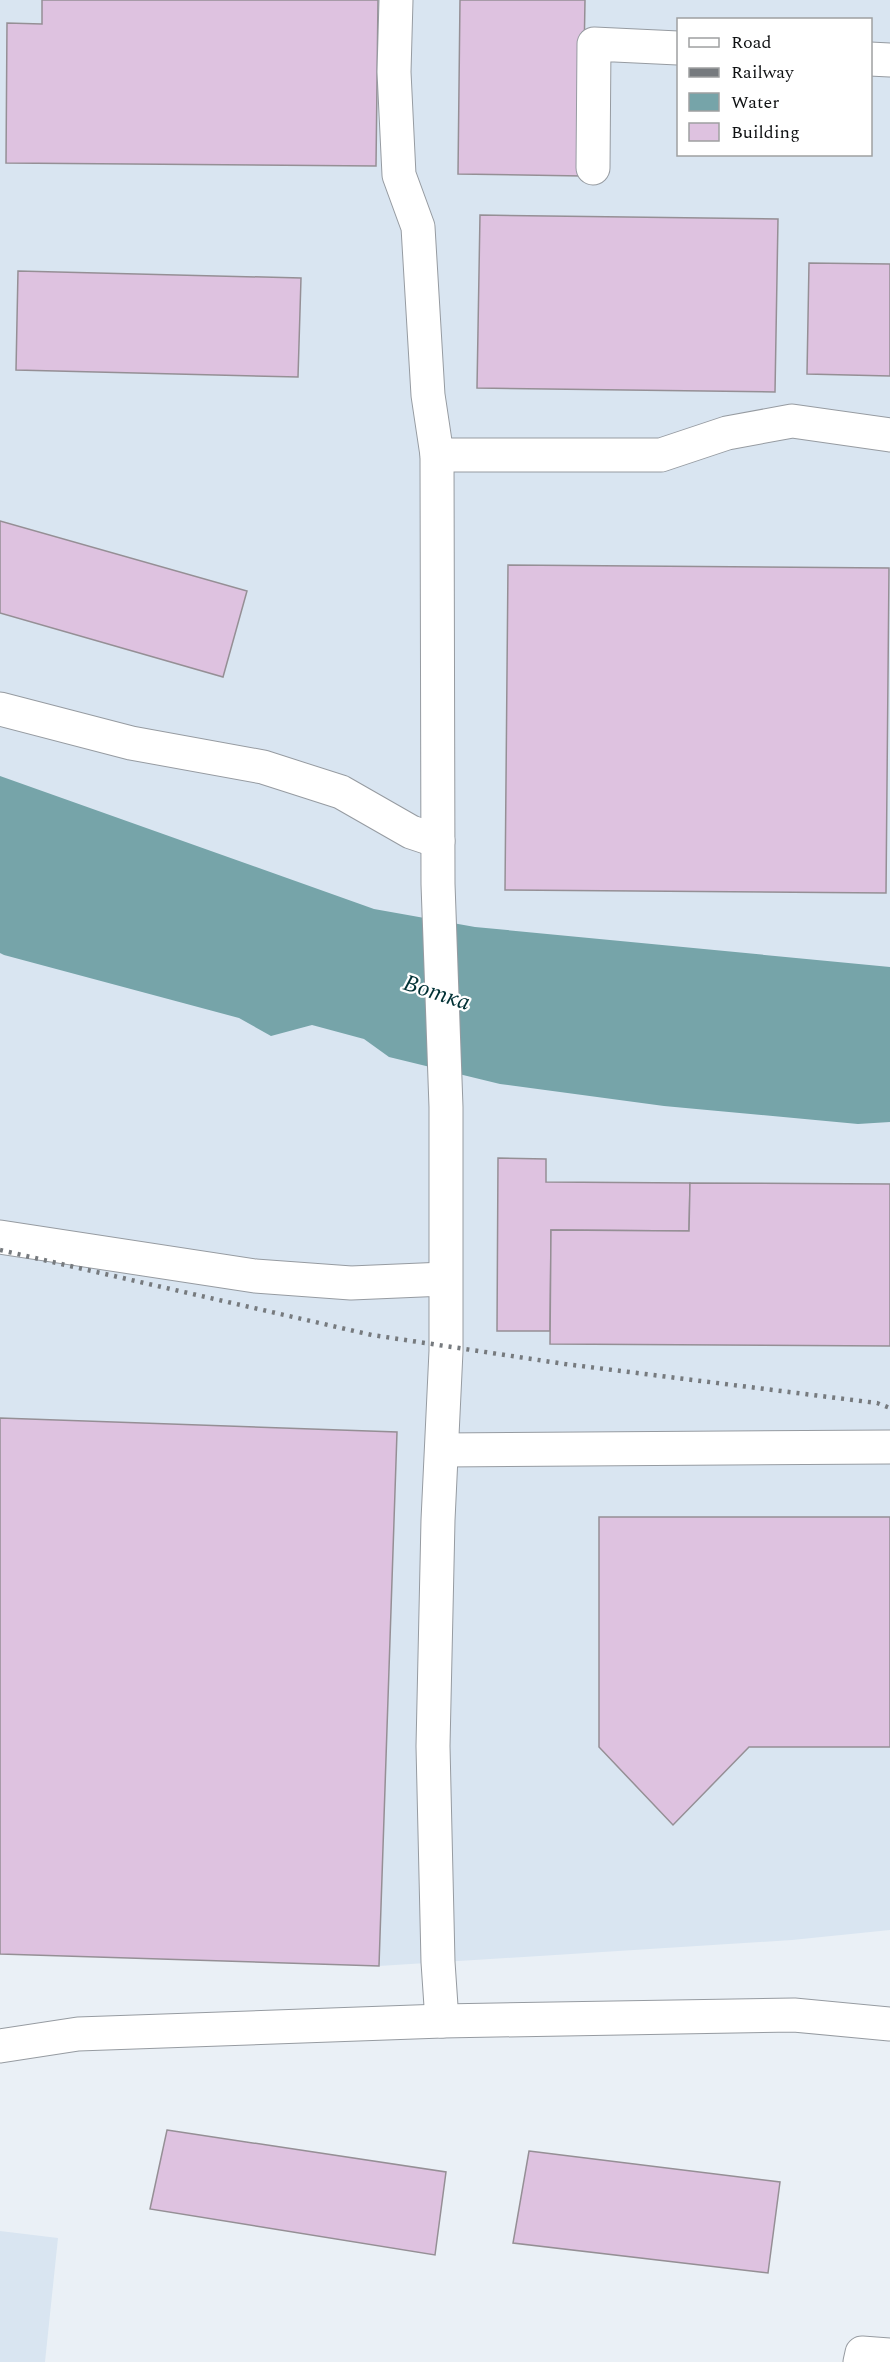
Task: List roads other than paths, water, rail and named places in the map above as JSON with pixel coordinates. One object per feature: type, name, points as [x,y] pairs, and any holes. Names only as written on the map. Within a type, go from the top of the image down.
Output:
[{"type":"lane","points":[[396,0],[394,72],[399,175],[418,227],[428,395],[437,455],[438,884],[446,1107],[446,1350],[438,1520],[433,1746],[438,1962],[442,2021]]},
{"type":"lane","points":[[593,168],[594,44],[677,48]]},
{"type":"lane","points":[[872,58],[890,60]]},
{"type":"lane","points":[[437,455],[661,455],[727,433],[792,421],[890,435]]},
{"type":"lane","points":[[0,709],[131,743],[263,767],[341,792],[411,832],[438,841]]},
{"type":"lane","points":[[0,1238],[255,1276],[351,1283],[445,1279]]},
{"type":"lane","points":[[442,1450],[890,1447]]},
{"type":"lane","points":[[0,2046],[78,2034],[442,2021],[794,2014],[890,2024]]},
{"type":"lane","points":[[860,2362],[862,2353],[890,2355]]},
{"type":"water","name":"Вотка","points":[[0,776],[374,909],[475,927],[890,967],[890,1122],[858,1124],[664,1106],[500,1084],[389,1057],[364,1039],[312,1025],[271,1036],[239,1018],[4,955],[0,953]]},
{"type":"railway","points":[[0,1250],[372,1335],[565,1364],[877,1403],[890,1408]]}]
